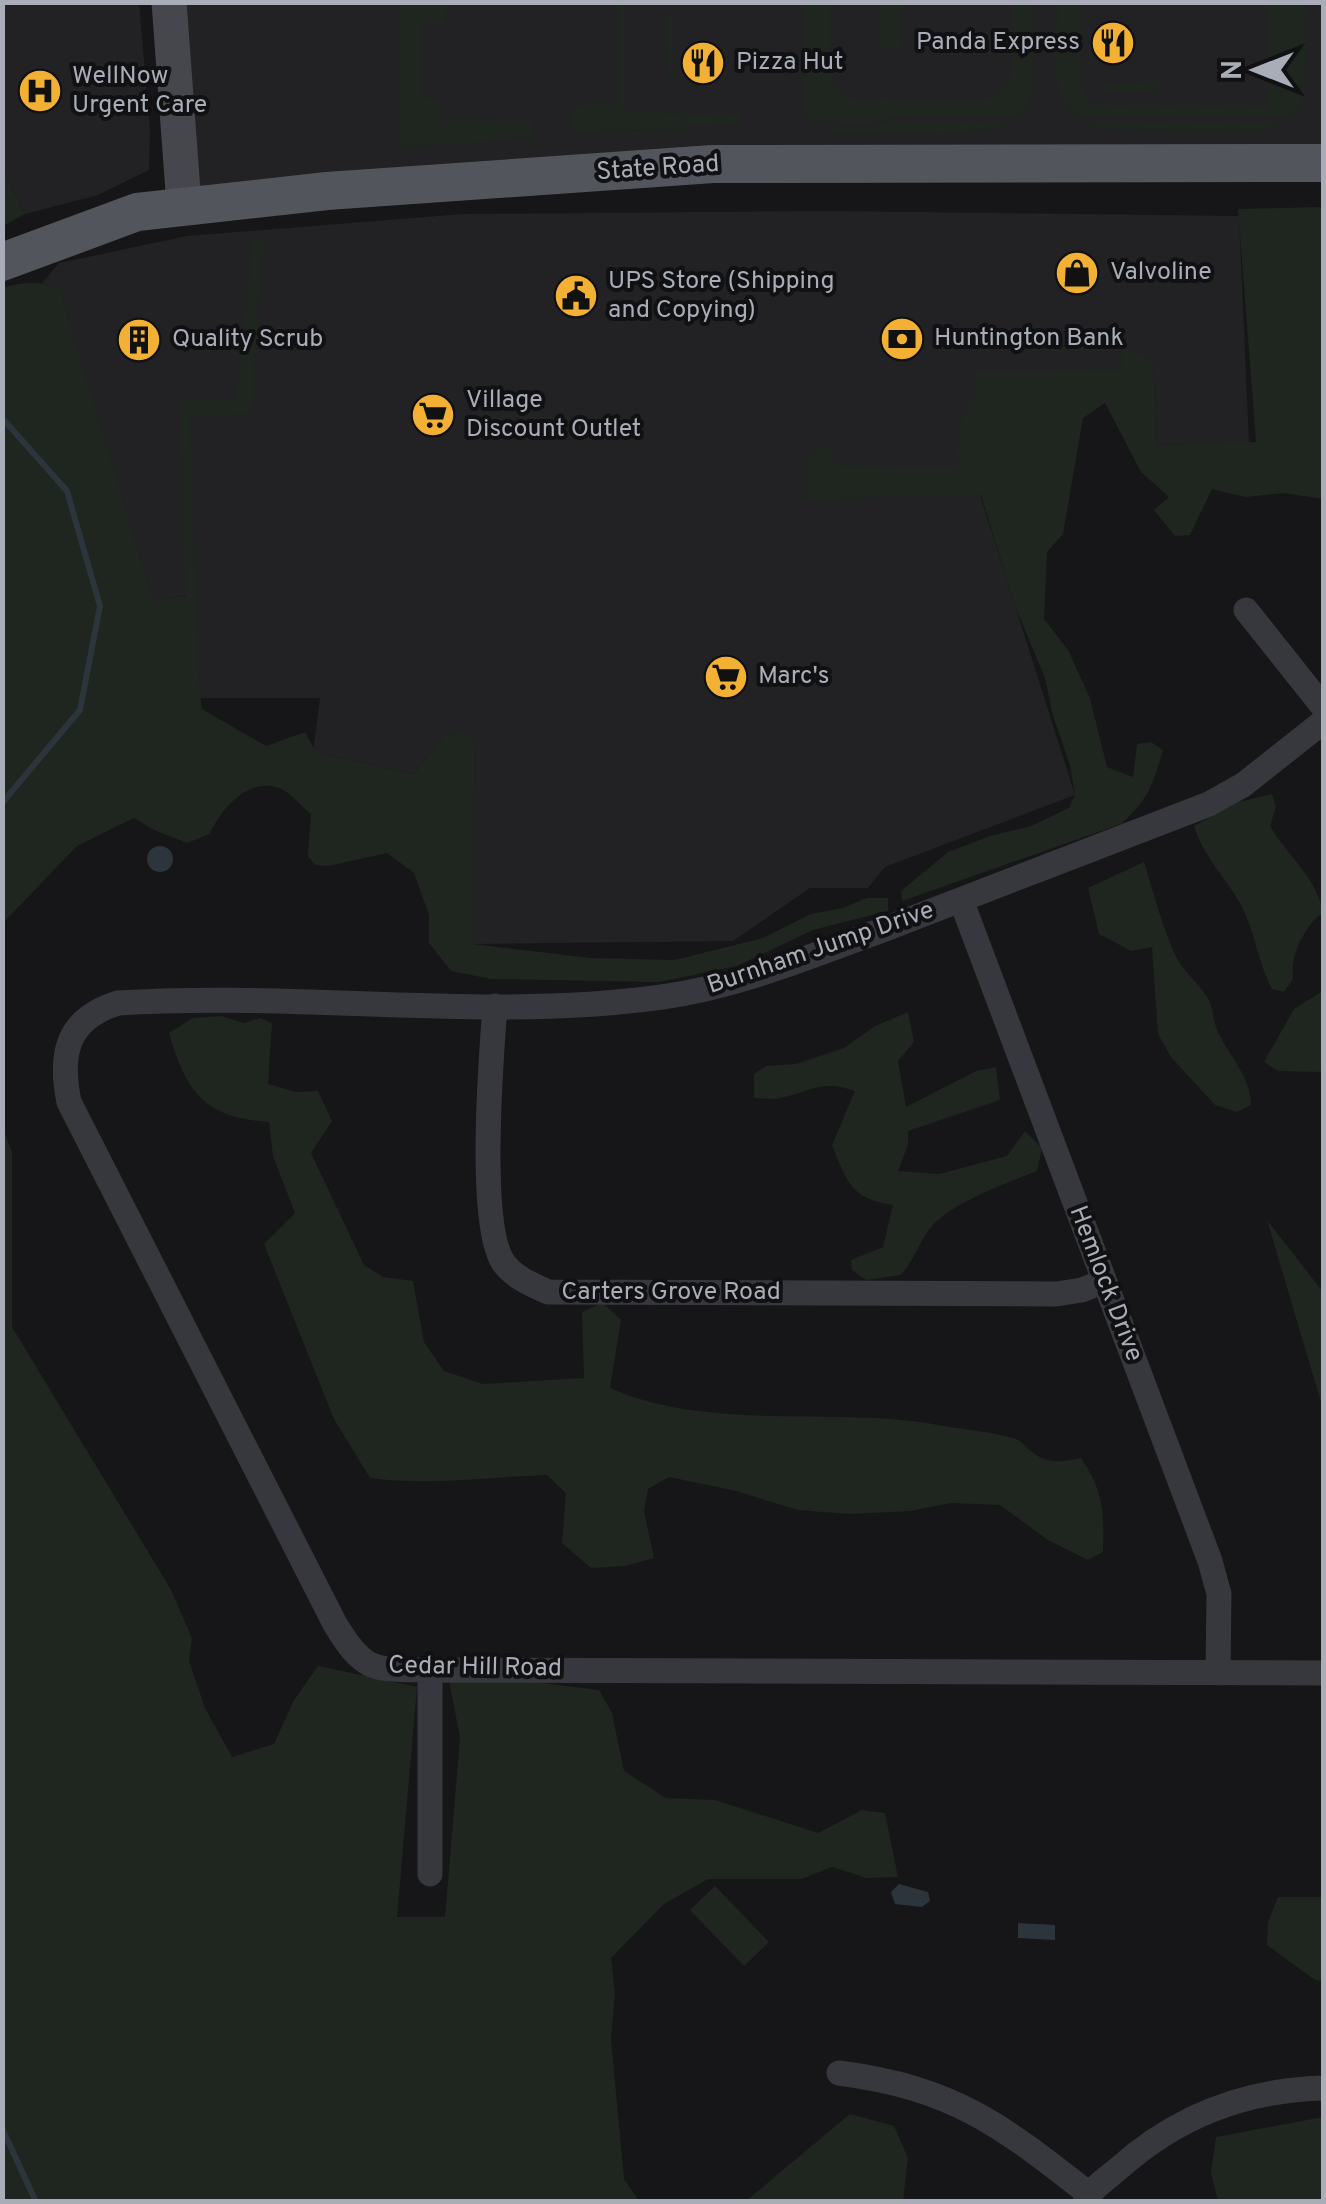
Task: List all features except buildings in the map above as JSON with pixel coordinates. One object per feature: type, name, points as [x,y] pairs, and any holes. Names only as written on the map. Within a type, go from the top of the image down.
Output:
[{"type":"main road","points":[[169,2],[184,204]]},
{"type":"main road","name":"State Road","points":[[6,260],[137,212],[184,204],[712,164],[1324,163]]},
{"type":"street","points":[[1246,610],[1324,708]]},
{"type":"street","name":"Burnham Jump Drive","points":[[214,1002],[495,1006],[604,1003],[717,988],[961,900],[1209,804],[1254,777],[1324,721]]},
{"type":"street","name":"Hemlock Drive","points":[[961,900],[1210,1560],[1219,1594],[1218,1673]]},
{"type":"street","name":"Cedar Hill Road","points":[[214,1002],[118,1003],[83,1020],[72,1036],[66,1056],[63,1074],[69,1102],[352,1652],[364,1663],[384,1669],[430,1670],[1324,1673]]},
{"type":"street","name":"Carters Grove Road","points":[[495,1006],[489,1206],[496,1244],[504,1263],[522,1279],[548,1292],[1056,1294],[1104,1281]]},
{"type":"street","points":[[430,1670],[430,1874]]},
{"type":"street","points":[[839,2073],[911,2086],[963,2106],[1024,2142],[1087,2198],[1143,2146],[1211,2108],[1280,2090],[1324,2088]]},
{"type":"shaded area","points":[[624,2],[626,113],[739,114],[739,123],[575,133],[570,120],[577,108],[618,104],[619,3]]},
{"type":"shaded area","points":[[3,3],[139,3],[150,129],[149,170],[98,195],[25,214],[3,169]]},
{"type":"shaded area","points":[[169,3],[1323,3],[1323,163],[985,162],[184,205]]},
{"type":"shaded area","points":[[401,3],[446,3],[444,22],[422,25],[421,97],[441,101],[442,119],[532,121],[533,137],[401,148]]},
{"type":"shaded area","points":[[807,3],[824,3],[830,8],[830,75],[844,95],[852,99],[981,100],[995,96],[1010,75],[1014,46],[1012,3],[1034,3],[1033,86],[1027,104],[1018,116],[895,115],[875,124],[810,122],[803,111]]},
{"type":"shaded area","points":[[879,3],[900,3],[900,45],[923,46],[923,50],[878,50]]},
{"type":"shaded area","points":[[1058,3],[1081,3],[1081,88],[1090,102],[1267,106],[1268,3],[1307,3],[1302,101],[1293,116],[1074,115],[1057,77]]},
{"type":"shaded area","points":[[672,9],[675,77],[670,83],[665,21],[666,12]]},
{"type":"shaded area","points":[[1094,73],[1098,73],[1097,84],[1141,84],[1142,80],[1160,84],[1155,91],[1108,92],[1096,85]]},
{"type":"shaded area","points":[[889,121],[1011,122],[987,130],[931,134],[825,132],[826,128],[878,128]]},
{"type":"shaded area","points":[[1080,121],[1285,122],[1260,131],[1104,130]]},
{"type":"shaded area","points":[[681,129],[751,129],[582,138],[590,136]]},
{"type":"shaded area","points":[[3,169],[25,214],[3,226]]},
{"type":"shaded area","points":[[1323,207],[1323,499],[1284,493],[1245,497],[1212,489],[1190,535],[1175,536],[1154,510],[1169,497],[1141,472],[1105,403],[1083,418],[1063,534],[1047,552],[1044,619],[1068,650],[1090,698],[1107,767],[1133,777],[1137,744],[1151,742],[1163,750],[1144,799],[1121,824],[902,901],[901,891],[948,852],[1031,826],[1069,808],[1075,795],[1070,765],[1045,678],[1015,606],[981,495],[806,500],[807,458],[818,449],[829,447],[833,448],[834,466],[957,467],[958,427],[972,399],[975,402],[974,371],[1121,370],[1122,348],[1153,359],[1157,445],[1256,442],[1238,209]]},
{"type":"shaded area","points":[[825,211],[1239,216],[1249,443],[1157,445],[1153,360],[1122,349],[1122,370],[976,482],[1075,795],[885,867],[868,888],[810,888],[733,941],[471,944],[475,741],[467,731],[443,736],[414,774],[313,752],[320,698],[199,698],[195,594],[153,601],[59,288],[42,283],[59,263],[187,236],[463,214]]},
{"type":"shaded area","points":[[269,238],[261,258],[252,413],[190,418],[202,709],[266,746],[305,732],[314,749],[322,754],[414,774],[443,736],[468,730],[475,741],[472,944],[591,958],[674,960],[763,938],[811,914],[843,908],[867,898],[888,898],[888,911],[813,930],[737,966],[659,982],[491,979],[451,971],[429,943],[429,915],[414,873],[387,853],[328,866],[315,865],[308,856],[311,814],[283,790],[268,786],[246,791],[228,806],[210,834],[187,843],[134,818],[77,846],[3,923],[3,288],[31,283],[59,287],[153,600],[186,596],[179,399],[236,401],[253,240]]},
{"type":"shaded area","points":[[1272,794],[1276,807],[1270,826],[1315,888],[1323,912],[1300,941],[1293,979],[1284,992],[1272,989],[1244,911],[1208,856],[1194,826],[1239,802]]},
{"type":"shaded area","points":[[160,846],[169,850],[173,859],[169,868],[160,872],[151,868],[147,859],[151,850]]},
{"type":"shaded area","points":[[1144,862],[1176,957],[1209,1000],[1217,1030],[1247,1085],[1251,1105],[1237,1112],[1215,1105],[1171,1057],[1158,1034],[1152,947],[1131,951],[1099,934],[1088,888]]},
{"type":"shaded area","points":[[1323,991],[1323,1072],[1278,1071],[1264,1062],[1294,1009]]},
{"type":"shaded area","points":[[908,1012],[914,1042],[898,1061],[906,1107],[976,1071],[996,1067],[1000,1100],[908,1131],[908,1145],[898,1171],[939,1174],[1007,1156],[1025,1131],[1042,1148],[1037,1171],[980,1195],[940,1218],[901,1275],[866,1280],[852,1270],[851,1260],[883,1247],[893,1205],[868,1198],[852,1187],[832,1145],[855,1091],[824,1086],[777,1099],[754,1098],[754,1074],[766,1066],[796,1064],[844,1048],[875,1026]]},
{"type":"shaded area","points":[[221,1016],[244,1023],[260,1018],[272,1023],[268,1084],[296,1092],[318,1091],[332,1121],[311,1153],[364,1265],[383,1277],[413,1281],[424,1342],[444,1371],[483,1384],[584,1378],[582,1312],[603,1303],[621,1320],[610,1388],[649,1402],[732,1414],[904,1420],[1013,1438],[1049,1460],[1081,1458],[1101,1502],[1103,1552],[1088,1560],[1048,1540],[1000,1505],[951,1503],[910,1511],[849,1514],[798,1510],[736,1491],[669,1477],[648,1489],[644,1511],[654,1558],[625,1566],[591,1568],[562,1543],[566,1493],[547,1475],[436,1481],[370,1478],[334,1419],[264,1244],[295,1213],[273,1156],[269,1122],[228,1115],[201,1098],[183,1071],[169,1033],[193,1018]]},
{"type":"shaded area","points":[[2,1126],[12,1152],[12,1327],[170,1588],[192,1638],[189,1661],[205,1708],[232,1757],[274,1744],[294,1700],[318,1666],[417,1687],[397,1917],[445,1917],[460,1737],[449,1681],[526,1681],[599,1690],[612,1713],[624,1771],[666,1798],[715,1800],[818,1833],[862,1810],[885,1813],[898,1877],[867,1878],[832,1867],[801,1879],[708,1879],[664,1904],[611,1958],[615,1993],[611,2039],[624,2179],[639,2201],[3,2201]]},
{"type":"shaded area","points":[[1267,1220],[1323,1292],[1323,1409]]},
{"type":"shaded area","points":[[899,1884],[928,1892],[930,1901],[922,1907],[895,1904],[891,1892]]},
{"type":"shaded area","points":[[715,1886],[769,1942],[744,1966],[690,1910]]},
{"type":"shaded area","points":[[1278,1897],[1323,1897],[1323,1981],[1315,1980],[1267,1945],[1268,1922]]},
{"type":"shaded area","points":[[1018,1923],[1055,1925],[1055,1940],[1018,1938]]},
{"type":"shaded area","points":[[850,2114],[894,2126],[908,2158],[903,2201],[746,2201]]},
{"type":"shaded area","points":[[1323,2117],[1323,2201],[1218,2201],[1211,2173],[1216,2137]]},
{"type":"waterway","points":[[2,418],[67,491],[100,606],[80,710],[2,803]]},
{"type":"waterway","points":[[2,2128],[36,2202]]},
{"type":"place","name":"Panda Express","points":[[1113,43]]},
{"type":"place","name":"Pizza Hut","points":[[703,63]]},
{"type":"place","name":"WellNow Urgent Care","points":[[40,91]]},
{"type":"place","name":"Valvoline","points":[[1077,273]]},
{"type":"place","name":"UPS Store (Shipping and Copying)","points":[[576,296]]},
{"type":"place","name":"Huntington Bank","points":[[902,339]]},
{"type":"place","name":"Quality Scrub","points":[[139,340]]},
{"type":"place","name":"Village Discount Outlet","points":[[433,415]]},
{"type":"place","name":"Marc's","points":[[726,677]]}]
